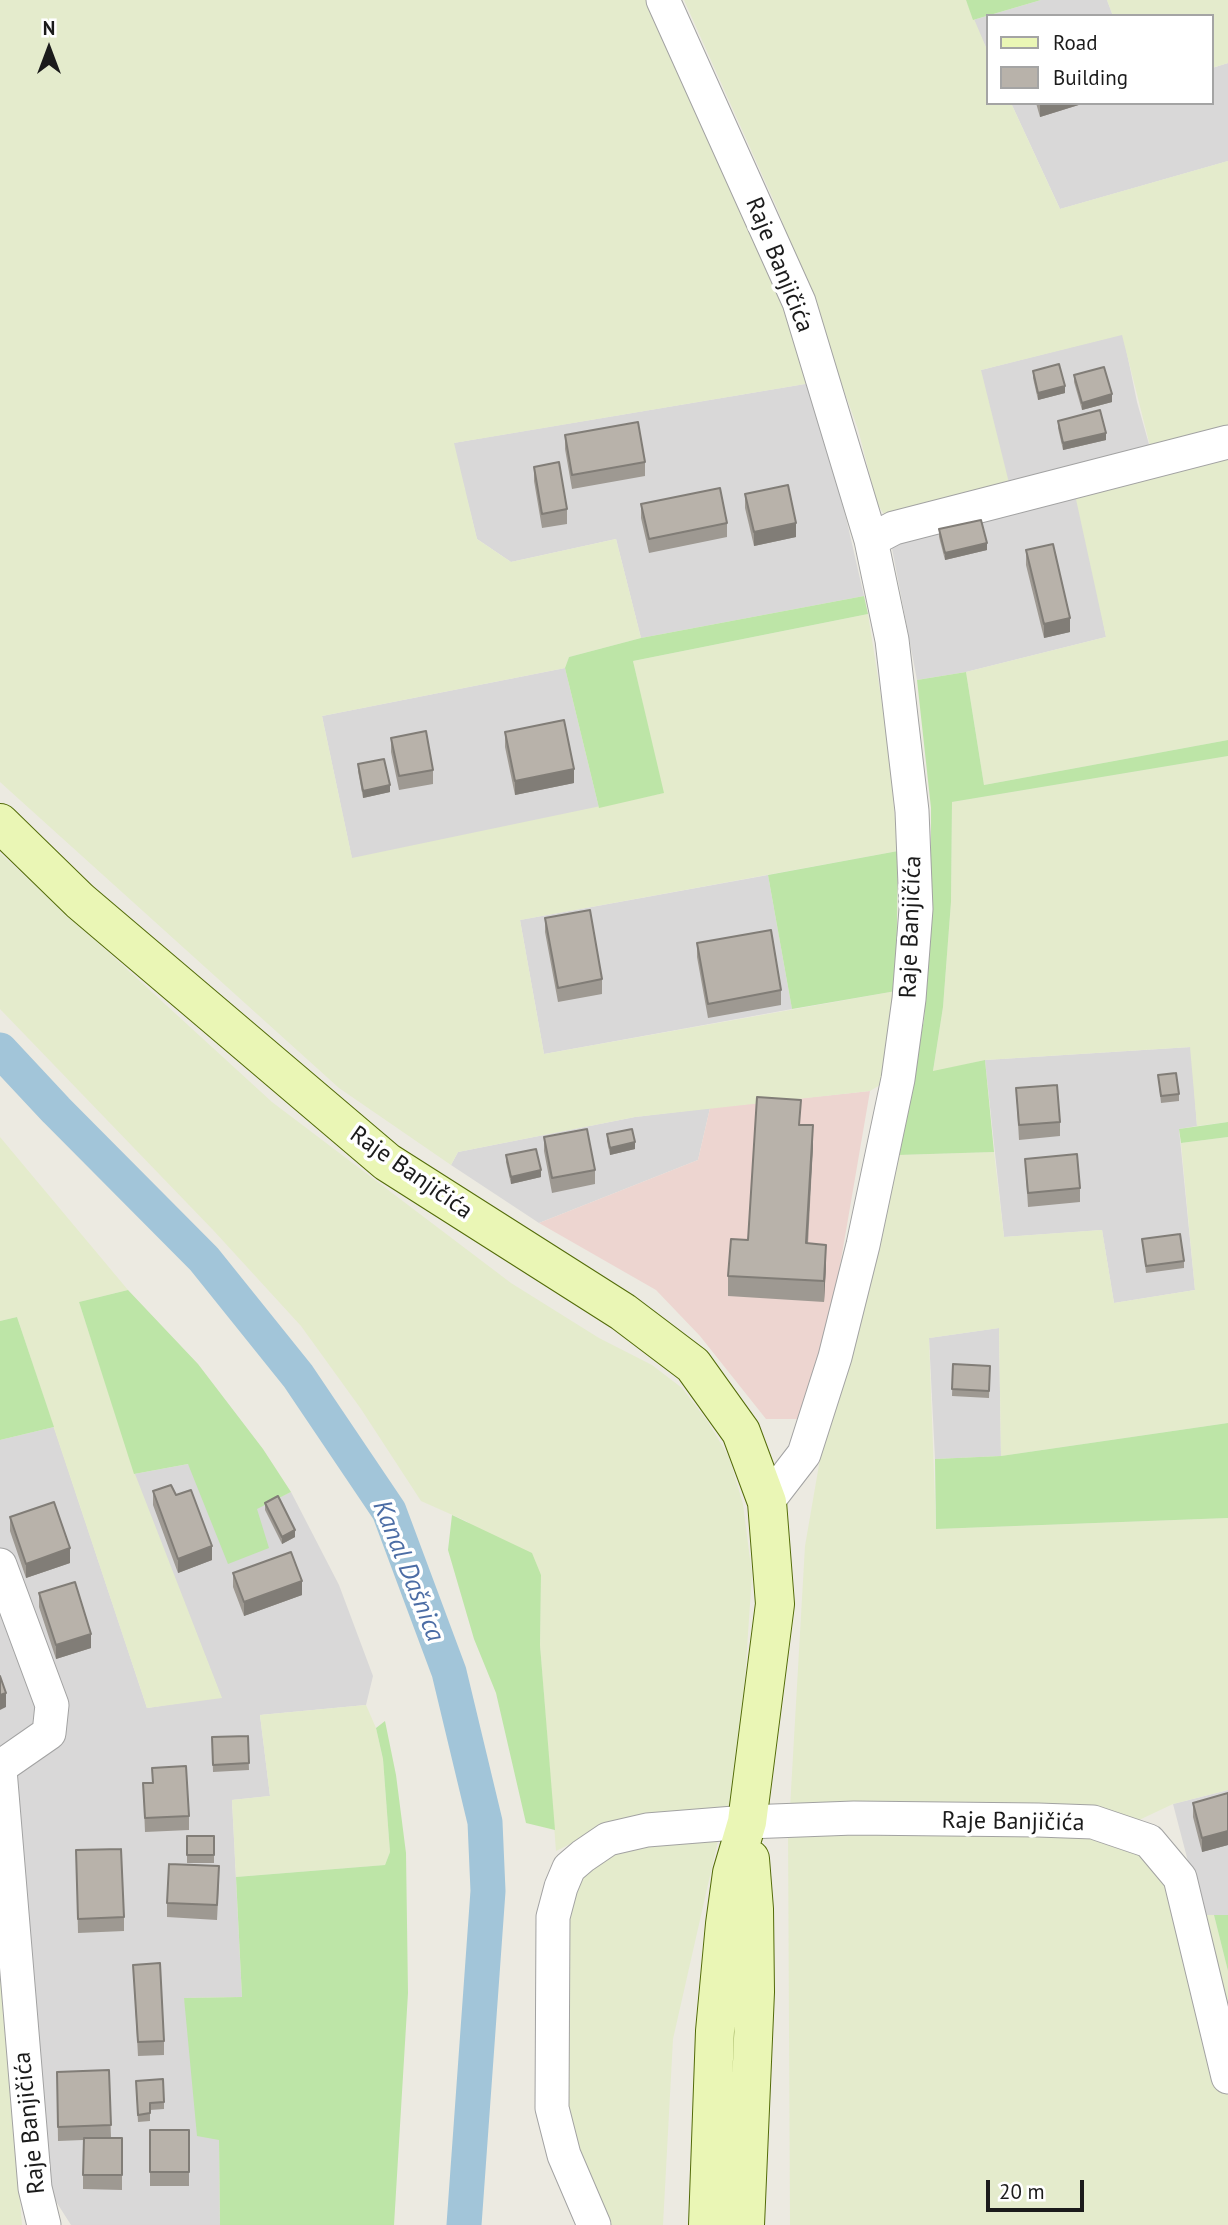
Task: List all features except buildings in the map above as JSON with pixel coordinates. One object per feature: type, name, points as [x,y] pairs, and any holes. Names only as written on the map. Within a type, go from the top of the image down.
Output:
[{"type":"main road","name":"Raje Banjičića","points":[[0,824],[80,901],[387,1162],[623,1312],[693,1365],[741,1432],[767,1503],[775,1604],[747,1822]]},
{"type":"main road","points":[[708,2225],[715,2031],[725,1924],[733,1873],[747,1822]]},
{"type":"main road","points":[[745,2225],[755,1992],[754,1909],[747,1822]]},
{"type":"street","name":"Raje Banjičića","points":[[663,0],[799,302],[871,540],[892,640],[912,811],[916,909],[909,999],[895,1092],[863,1245],[835,1357],[804,1454],[767,1503]]},
{"type":"street","points":[[871,540],[894,528],[1228,442]]},
{"type":"street","name":"Raje Banjičića","points":[[0,1565],[52,1705],[49,1733],[0,1768],[35,2188],[44,2225]]},
{"type":"street","name":"Raje Banjičića","points":[[594,2225],[564,2155],[552,2108],[553,1917],[569,1868],[608,1839],[647,1830],[747,1822],[854,1818],[1093,1822],[1149,1841],[1180,1878],[1228,2077]]},
{"type":"shaded area","points":[[1041,0],[1107,0],[1112,14],[993,14]]},
{"type":"shaded area","points":[[986,16],[986,48],[973,20]]},
{"type":"shaded area","points":[[1228,63],[1228,161],[1060,209],[1012,105],[1214,105],[1214,67]]},
{"type":"shaded area","points":[[1123,334],[1137,402],[1156,469],[1097,588],[1106,637],[966,672],[917,680],[886,517],[981,370]]},
{"type":"shaded area","points":[[811,383],[864,596],[641,638],[616,539],[511,562],[477,539],[453,443]]},
{"type":"shaded area","points":[[565,668],[599,808],[352,859],[322,716]]},
{"type":"shaded area","points":[[768,875],[792,1009],[544,1054],[520,920]]},
{"type":"shaded area","points":[[1191,1047],[1197,1126],[1179,1129],[1195,1290],[1114,1303],[1102,1230],[1004,1237],[985,1060]]},
{"type":"shaded area","points":[[870,1091],[831,1318],[798,1419],[766,1419],[700,1336],[656,1290],[539,1223],[698,1160],[710,1108]]},
{"type":"shaded area","points":[[710,1108],[698,1160],[539,1223],[451,1165],[458,1152],[635,1117]]},
{"type":"shaded area","points":[[999,1328],[1001,1456],[935,1459],[929,1338]]},
{"type":"shaded area","points":[[54,1427],[147,1708],[221,1697],[134,1474],[188,1464],[257,1508],[291,1492],[339,1585],[373,1676],[366,1705],[260,1715],[270,1796],[232,1800],[242,1997],[184,1998],[219,2139],[220,2225],[71,2225],[50,2192],[0,1765],[0,1440]]},
{"type":"shaded area","points":[[1228,1790],[1228,1915],[1202,1915],[1173,1804]]},
{"type":"green space","points":[[0,0],[647,0],[788,320],[811,383],[454,443],[477,539],[511,562],[616,539],[641,638],[569,657],[565,668],[322,716],[352,858],[663,793],[633,661],[868,614],[888,742],[898,851],[520,920],[544,1054],[896,991],[883,1083],[870,1091],[635,1117],[458,1152],[451,1165],[339,1088],[0,782]]},
{"type":"green space","points":[[684,0],[966,0],[986,47],[986,105],[1012,105],[1060,209],[1228,161],[1228,431],[1151,450],[1122,335],[981,370],[1009,483],[886,517],[877,504],[858,429],[777,208]]},
{"type":"green space","points":[[966,0],[1041,0],[986,14],[973,20]]},
{"type":"green space","points":[[1107,0],[1228,0],[1228,63],[1214,67],[1214,14],[1112,14]]},
{"type":"green space","points":[[1228,452],[1228,740],[984,785],[966,672],[1106,637],[1074,490]]},
{"type":"green space","points":[[864,596],[868,614],[633,661],[664,793],[599,808],[565,668],[569,657],[641,638]]},
{"type":"green space","points":[[966,672],[984,785],[1228,740],[1228,756],[952,802],[951,902],[943,1007],[933,1071],[985,1060],[994,1152],[898,1155],[924,1020],[931,925],[931,808],[917,680]]},
{"type":"green space","points":[[1228,756],[1228,1122],[1197,1126],[1190,1047],[985,1060],[933,1072],[943,1007],[951,902],[952,802]]},
{"type":"green space","points":[[898,851],[896,991],[792,1009],[768,875]]},
{"type":"green space","points":[[0,853],[272,1102],[511,1283],[599,1338],[652,1365],[682,1388],[708,1422],[729,1457],[743,1504],[752,1575],[736,1809],[607,1826],[556,1851],[540,1645],[541,1575],[466,1521],[421,1501],[361,1409],[301,1326],[214,1231],[0,1009]]},
{"type":"green space","points":[[1228,1122],[1228,1137],[1181,1143],[1179,1129]]},
{"type":"green space","points":[[0,1137],[128,1290],[79,1302],[135,1474],[222,1698],[147,1708],[17,1317],[0,1321]]},
{"type":"green space","points":[[1228,1137],[1228,1423],[1001,1456],[999,1328],[929,1338],[936,1529],[1228,1518],[1228,1790],[1173,1804],[1137,1821],[790,1808],[805,1546],[820,1459],[854,1346],[898,1155],[994,1152],[1004,1237],[1102,1230],[1114,1303],[1195,1290],[1181,1143]]},
{"type":"green space","points":[[128,1290],[198,1364],[263,1449],[291,1492],[257,1509],[269,1548],[228,1564],[188,1464],[134,1474],[79,1302]]},
{"type":"green space","points":[[17,1317],[54,1427],[0,1440],[0,1321]]},
{"type":"green space","points":[[1228,1423],[1228,1518],[936,1529],[935,1459],[1001,1456]]},
{"type":"green space","points":[[452,1515],[532,1553],[541,1575],[540,1645],[555,1830],[526,1823],[496,1693],[474,1639],[448,1550]]},
{"type":"green space","points":[[366,1705],[376,1728],[383,1759],[390,1852],[385,1865],[236,1877],[232,1800],[270,1796],[260,1715]]},
{"type":"green space","points":[[385,1721],[396,1775],[406,1853],[408,1993],[394,2225],[220,2225],[219,2140],[197,2136],[184,1998],[242,1997],[236,1877],[385,1865],[390,1852],[383,1759],[376,1728]]},
{"type":"green space","points":[[788,1829],[1095,1832],[1137,1850],[1175,1894],[1228,2096],[1228,2225],[790,2225]]},
{"type":"green space","points":[[719,1836],[673,2039],[663,2225],[604,2225],[587,2186],[562,2093],[566,1919],[576,1879],[627,1846]]},
{"type":"green space","points":[[1202,1915],[1214,1915],[1228,1971],[1228,2023]]},
{"type":"green space","points":[[1214,1915],[1228,1915],[1228,1971]]},
{"type":"green space","points":[[0,1934],[22,2225],[0,2225]]},
{"type":"waterway","name":"Kanal Dašnica","points":[[0,1050],[204,1259],[298,1376],[389,1511],[449,1672],[485,1822],[488,1891],[464,2225]]}]
